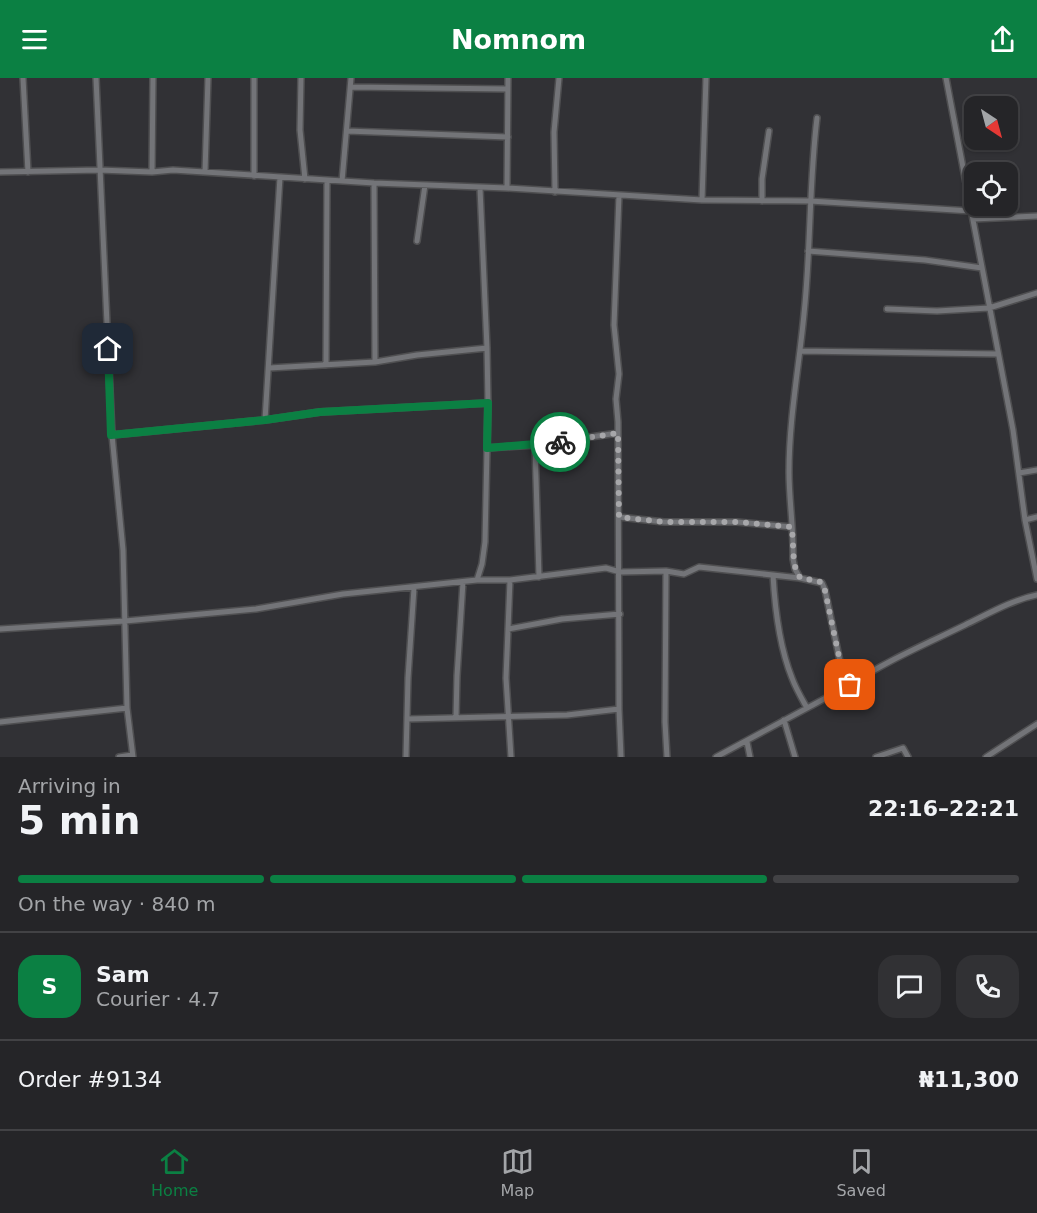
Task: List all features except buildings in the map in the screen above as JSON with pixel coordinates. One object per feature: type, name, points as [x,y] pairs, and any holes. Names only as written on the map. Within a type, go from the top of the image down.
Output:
[{"type":"street","points":[[23,78],[28,172]]},
{"type":"street","points":[[96,78],[111,435],[123,550],[127,708],[132,756],[119,757]]},
{"type":"street","points":[[152,172],[153,78]]},
{"type":"street","points":[[205,172],[208,78]]},
{"type":"street","points":[[254,78],[254,176]]},
{"type":"street","points":[[301,78],[300,130],[305,179]]},
{"type":"street","points":[[342,181],[351,78]]},
{"type":"street","points":[[507,188],[508,78]]},
{"type":"street","points":[[555,192],[554,132],[559,78]]},
{"type":"street","points":[[702,200],[706,78]]},
{"type":"street","points":[[946,78],[964,174]]},
{"type":"street","points":[[351,87],[507,89]]},
{"type":"street","points":[[800,578],[794,564],[789,472],[791,423],[806,294],[810,201],[818,118]]},
{"type":"street","points":[[347,131],[508,137]]},
{"type":"street","points":[[762,201],[762,179],[769,131]]},
{"type":"street","points":[[0,172],[172,170],[702,200],[810,201],[964,211]]},
{"type":"street","points":[[265,420],[280,177]]},
{"type":"street","points":[[326,365],[327,180]]},
{"type":"street","points":[[374,183],[375,362]]},
{"type":"street","points":[[417,241],[425,185]]},
{"type":"street","points":[[477,580],[485,542],[488,403],[480,188]]},
{"type":"street","points":[[619,195],[614,325],[619,374],[616,399],[621,757]]},
{"type":"street","points":[[972,216],[1037,579]]},
{"type":"street","points":[[973,219],[1037,216]]},
{"type":"street","points":[[808,251],[914,259],[982,268]]},
{"type":"street","points":[[887,309],[937,311],[989,308],[1037,293]]},
{"type":"street","points":[[269,368],[375,362],[486,348]]},
{"type":"street","points":[[800,351],[998,354]]},
{"type":"street","points":[[111,435],[265,420],[320,412],[488,403]]},
{"type":"street","points":[[487,448],[536,445],[618,433]]},
{"type":"street","points":[[536,445],[539,577]]},
{"type":"street","points":[[1019,473],[1037,470]]},
{"type":"street","points":[[619,517],[664,522],[737,522],[792,527]]},
{"type":"street","points":[[1026,520],[1037,518]]},
{"type":"street","points":[[0,629],[256,609],[344,594],[477,580],[510,580],[606,568],[620,572],[666,571],[684,574],[699,567],[819,581],[824,586],[842,671],[850,685]]},
{"type":"street","points":[[666,571],[665,723],[667,757]]},
{"type":"street","points":[[773,575],[775,613],[784,652],[792,679],[807,708]]},
{"type":"street","points":[[510,580],[506,678],[511,757]]},
{"type":"street","points":[[456,718],[463,582]]},
{"type":"street","points":[[406,757],[414,588]]},
{"type":"street","points":[[716,757],[850,685],[876,668],[1012,603],[1037,595]]},
{"type":"street","points":[[508,629],[562,619],[620,614]]},
{"type":"street","points":[[0,722],[127,708]]},
{"type":"street","points":[[407,718],[567,715],[619,709]]},
{"type":"street","points":[[784,720],[795,757]]},
{"type":"street","points":[[986,757],[1037,724]]},
{"type":"street","points":[[747,742],[750,757]]},
{"type":"street","points":[[876,757],[903,748],[908,757]]},
{"type":"way so far","points":[[560,442],[618,433],[619,517],[664,522],[737,522],[792,527],[795,569],[800,578],[819,581],[824,586],[842,671],[850,685]]},
{"type":"route","points":[[108,349],[111,435],[265,420],[320,412],[488,403],[487,448],[560,442]]}]
